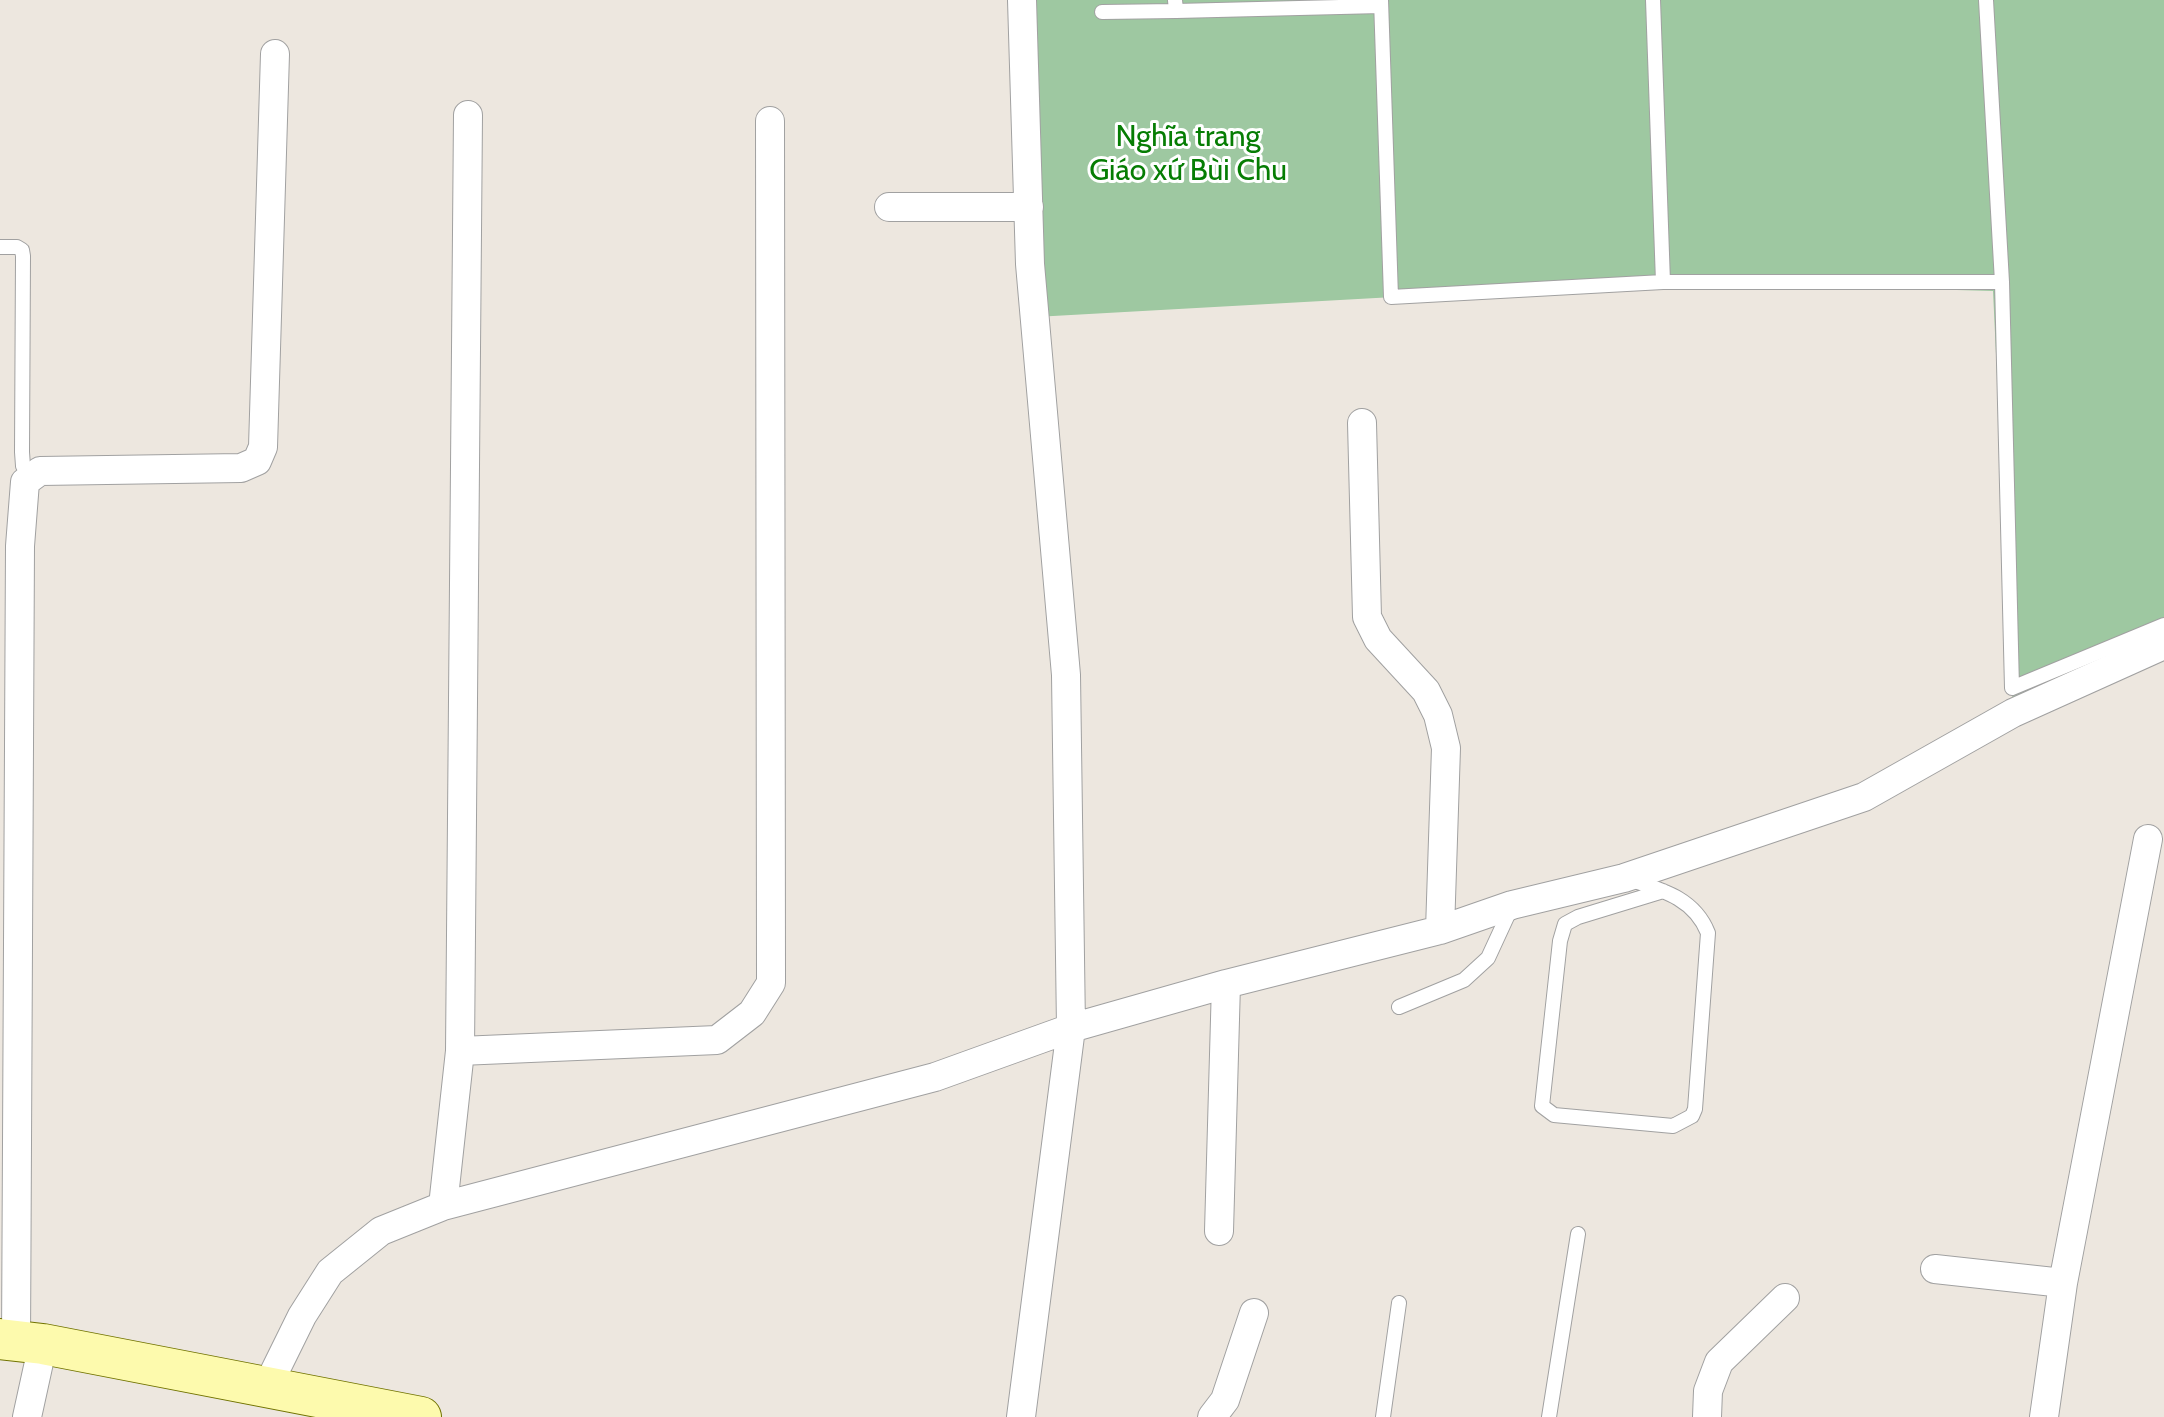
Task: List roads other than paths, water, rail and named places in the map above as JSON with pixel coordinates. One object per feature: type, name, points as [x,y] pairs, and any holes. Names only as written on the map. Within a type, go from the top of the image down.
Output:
[{"type":"main road","points":[[19,1342],[421,1417]]},
{"type":"street","points":[[1021,1417],[1071,1028],[1066,675],[1030,264],[1022,0]]},
{"type":"street","points":[[27,1417],[19,1342],[20,546],[24,489],[29,477],[40,471],[241,468],[257,461],[263,447],[275,54]]},
{"type":"street","points":[[443,1206],[460,1051],[468,115]]},
{"type":"street","points":[[460,1051],[717,1040],[752,1013],[771,983],[770,121]]},
{"type":"street","points":[[889,207],[1029,207]]},
{"type":"street","points":[[1362,423],[1367,617],[1378,639],[1426,691],[1438,715],[1446,748],[1440,930]]},
{"type":"street","points":[[267,1387],[302,1316],[330,1272],[381,1231],[443,1206],[935,1077],[1071,1028],[1226,984],[1440,930],[1512,905],[1624,878],[1864,797],[2013,713],[2164,645]]},
{"type":"street","points":[[2044,1417],[2063,1283],[2148,839]]},
{"type":"street","points":[[1219,1231],[1226,984]]},
{"type":"street","points":[[1935,1269],[2063,1283]]},
{"type":"street","points":[[1707,1417],[1708,1391],[1719,1362],[1785,1298]]},
{"type":"street","points":[[1212,1417],[1225,1400],[1254,1313]]},
{"type":"lane","points":[[1653,0],[1663,282]]},
{"type":"lane","points":[[1986,0],[2002,282],[2012,688],[2164,625]]},
{"type":"lane","points":[[1102,12],[1175,6],[1381,3],[1391,297],[1663,282],[2002,282]]},
{"type":"lane","points":[[0,247],[17,247],[22,250],[23,256],[22,452],[23,466],[29,477]]},
{"type":"lane","points":[[1624,878],[1663,891],[1693,907],[1702,916],[1708,933],[1695,1109],[1692,1116],[1673,1126],[1554,1115],[1542,1106],[1560,941],[1565,924],[1578,917],[1663,891]]},
{"type":"lane","points":[[1399,1007],[1464,980],[1488,958],[1512,905]]},
{"type":"lane","points":[[1549,1417],[1578,1234]]},
{"type":"lane","points":[[1383,1417],[1399,1303]]},
{"type":"park label","name":"Nghĩa trang Giáo xứ Bùi Chu","points":[[1188,154]]}]
